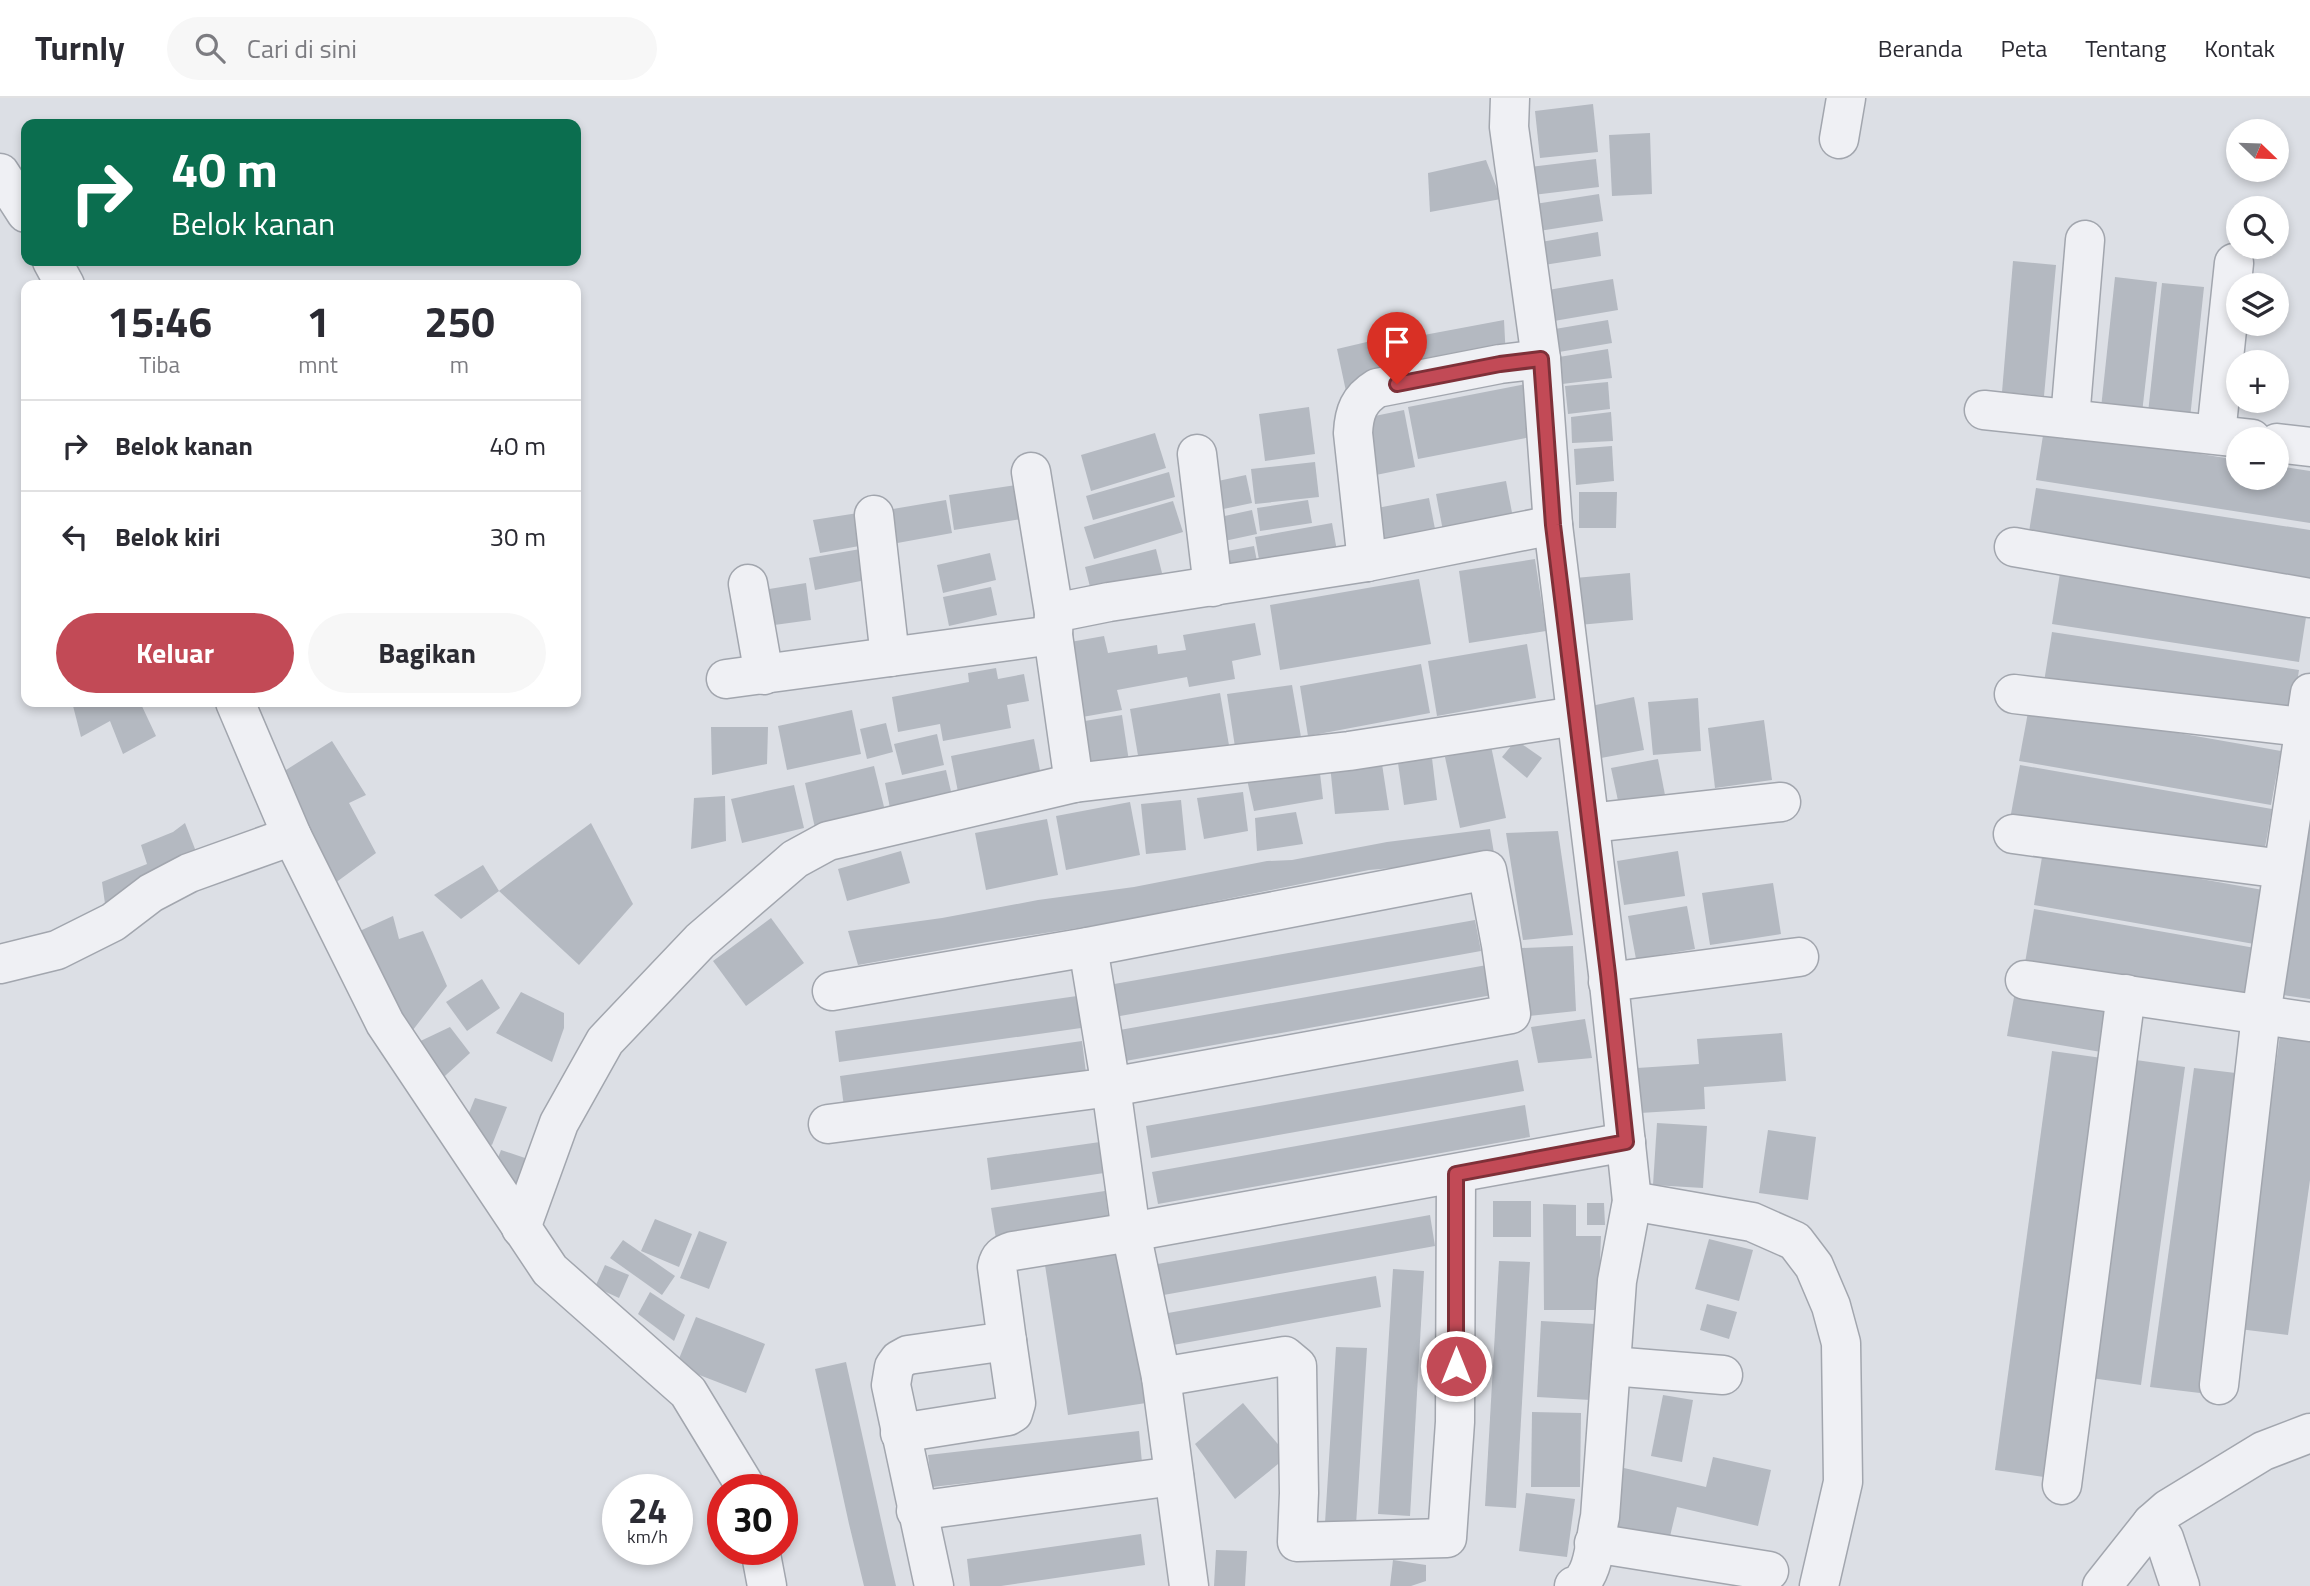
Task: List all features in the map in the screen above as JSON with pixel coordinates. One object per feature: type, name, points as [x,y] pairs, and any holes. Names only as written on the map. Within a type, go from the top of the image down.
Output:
[{"type":"street","points":[[1510,98],[1509,127],[1541,359],[1553,525],[1590,823],[1632,1201],[1617,1281],[1600,1517],[1591,1568],[1580,1584],[1574,1586]]},
{"type":"street","points":[[1839,139],[1846,98]]},
{"type":"street","points":[[0,173],[21,206]]},
{"type":"street","points":[[2070,419],[2085,240]]},
{"type":"street","points":[[2234,263],[2234,427]]},
{"type":"street","points":[[1367,562],[1353,433],[1354,416],[1364,399],[1377,388],[1500,364],[1541,359]]},
{"type":"street","points":[[1984,410],[2226,436]]},
{"type":"street","points":[[2289,444],[2310,447]]},
{"type":"street","points":[[1197,454],[1213,587]]},
{"type":"street","points":[[1031,472],[1074,783]]},
{"type":"street","points":[[874,515],[890,657]]},
{"type":"street","points":[[726,679],[890,657],[1053,624],[1109,602],[1367,562],[1553,525]]},
{"type":"street","points":[[2014,547],[2310,598]]},
{"type":"street","points":[[748,584],[764,675]]},
{"type":"street","points":[[2014,694],[2308,716],[2261,1015],[2219,1384]]},
{"type":"street","points":[[237,707],[292,836],[385,1023],[550,1270],[688,1392],[738,1474]]},
{"type":"street","points":[[521,1228],[559,1123],[605,1041],[700,941],[795,859],[828,841],[1074,783],[1349,751],[1576,716]]},
{"type":"street","points":[[1590,823],[1781,802]]},
{"type":"street","points":[[2013,834],[2283,869]]},
{"type":"street","points":[[0,964],[57,950],[113,922],[151,893],[189,873],[292,836]]},
{"type":"street","points":[[828,1124],[1111,1087],[1511,1014],[1487,870],[1088,947],[832,990]]},
{"type":"street","points":[[1088,947],[1131,1232],[1161,1377],[1189,1586]]},
{"type":"street","points":[[1608,982],[1799,957]]},
{"type":"street","points":[[2025,980],[2310,1022]]},
{"type":"street","points":[[2062,1485],[2126,994]]},
{"type":"street","points":[[900,1433],[1013,1413],[1016,1403],[997,1267],[1000,1257],[1013,1251],[1626,1142]]},
{"type":"street","points":[[1161,1377],[1284,1356],[1297,1366],[1297,1542],[1447,1538],[1456,1394],[1456,1174]]},
{"type":"street","points":[[1632,1201],[1752,1222],[1795,1241],[1814,1266],[1831,1306],[1841,1343],[1843,1482],[1819,1586]]},
{"type":"street","points":[[934,1586],[900,1433],[891,1376],[899,1360],[908,1355],[1007,1341]]},
{"type":"street","points":[[1611,1366],[1723,1375]]},
{"type":"street","points":[[2102,1586],[2152,1523],[2168,1508],[2263,1451],[2310,1433]]},
{"type":"street","points":[[916,1511],[1174,1476]]},
{"type":"street","points":[[2152,1523],[2164,1538],[2180,1586]]},
{"type":"street","points":[[1594,1543],[1769,1571]]},
{"type":"street","points":[[763,1565],[766,1586]]},
{"type":"building","points":[[1593,104],[1598,152],[1540,158],[1535,111]]},
{"type":"building","points":[[1650,133],[1652,194],[1612,196],[1609,135]]},
{"type":"building","points":[[1596,159],[1599,187],[1533,195],[1530,167]]},
{"type":"building","points":[[1486,160],[1501,199],[1430,212],[1428,173]]},
{"type":"building","points":[[1599,194],[1603,221],[1539,231],[1535,204]]},
{"type":"building","points":[[1598,232],[1601,256],[1544,265],[1541,242]]},
{"type":"building","points":[[2013,261],[2056,265],[2044,396],[2002,392]]},
{"type":"building","points":[[2115,277],[2157,282],[2142,413],[2101,408]]},
{"type":"building","points":[[1613,279],[1618,310],[1554,321],[1548,290]]},
{"type":"building","points":[[2162,283],[2204,287],[2190,418],[2148,413]]},
{"type":"building","points":[[1504,320],[1506,359],[1347,396],[1337,349]]},
{"type":"building","points":[[1608,320],[1612,343],[1559,352],[1555,329]]},
{"type":"building","points":[[1608,349],[1612,378],[1562,384],[1559,357]]},
{"type":"building","points":[[1608,382],[1610,409],[1568,414],[1565,386]]},
{"type":"building","points":[[1531,383],[1541,435],[1418,459],[1408,407]]},
{"type":"building","points":[[1309,407],[1315,454],[1265,461],[1259,414]]},
{"type":"building","points":[[1404,410],[1415,467],[1371,476],[1360,419]]},
{"type":"building","points":[[1611,412],[1613,441],[1572,443],[1571,417]]},
{"type":"building","points":[[2044,429],[2226,458],[2226,490],[2289,490],[2289,468],[2310,471],[2310,523],[2036,480]]},
{"type":"building","points":[[1155,433],[1166,468],[1091,491],[1081,455]]},
{"type":"building","points":[[1612,446],[1614,481],[1576,485],[1574,449]]},
{"type":"building","points":[[1315,462],[1319,497],[1255,504],[1251,469]]},
{"type":"building","points":[[1169,472],[1175,497],[1093,520],[1086,496]]},
{"type":"building","points":[[1246,475],[1252,503],[1209,512],[1204,484]]},
{"type":"building","points":[[1506,481],[1513,518],[1443,531],[1436,494]]},
{"type":"building","points":[[1023,484],[1028,518],[954,530],[949,495]]},
{"type":"building","points":[[2036,488],[2310,530],[2310,583],[2028,538]]},
{"type":"building","points":[[1579,492],[1617,492],[1616,528],[1579,528]]},
{"type":"building","points":[[1429,498],[1435,529],[1379,541],[1372,509]]},
{"type":"building","points":[[946,500],[952,533],[892,544],[887,510]]},
{"type":"building","points":[[1308,500],[1312,523],[1260,531],[1257,508]]},
{"type":"building","points":[[1173,501],[1183,532],[1094,559],[1084,527]]},
{"type":"building","points":[[1252,510],[1257,534],[1215,543],[1211,519]]},
{"type":"building","points":[[858,513],[865,545],[820,553],[813,520]]},
{"type":"building","points":[[1332,523],[1337,551],[1260,565],[1255,537]]},
{"type":"building","points":[[1254,546],[1259,572],[1217,580],[1211,554]]},
{"type":"building","points":[[866,548],[871,579],[815,590],[809,558]]},
{"type":"building","points":[[1156,549],[1164,581],[1093,599],[1085,567]]},
{"type":"building","points":[[990,553],[996,580],[943,593],[937,565]]},
{"type":"building","points":[[1535,559],[1546,631],[1469,643],[1459,571]]},
{"type":"building","points":[[1630,573],[1633,620],[1579,625],[1575,578]]},
{"type":"building","points":[[2060,573],[2307,611],[2299,662],[2052,624]]},
{"type":"building","points":[[1419,579],[1431,644],[1280,670],[1270,605]]},
{"type":"building","points":[[806,583],[811,620],[767,626],[763,590]]},
{"type":"building","points":[[991,587],[997,615],[949,626],[943,597]]},
{"type":"building","points":[[1255,623],[1261,655],[1232,661],[1235,679],[1189,687],[1187,677],[1117,690],[1122,710],[1071,719],[1059,644],[1104,636],[1108,653],[1157,645],[1158,654],[1186,650],[1183,635]]},
{"type":"building","points":[[2052,632],[2299,670],[2291,721],[2044,682]]},
{"type":"building","points":[[1527,644],[1536,698],[1437,716],[1428,661]]},
{"type":"building","points":[[1421,664],[1430,713],[1308,736],[1300,686]]},
{"type":"building","points":[[996,668],[998,679],[1024,674],[1029,701],[1007,705],[1011,728],[943,741],[940,724],[898,732],[892,697],[969,682],[968,673]]},
{"type":"building","points":[[1292,685],[1301,737],[1235,747],[1227,694]]},
{"type":"building","points":[[1220,693],[1230,751],[1140,767],[1130,709]]},
{"type":"building","points":[[1634,697],[1644,750],[1601,758],[1591,706]]},
{"type":"building","points":[[1698,698],[1701,751],[1653,755],[1648,702]]},
{"type":"building","points":[[73,707],[142,707],[156,736],[123,754],[110,721],[81,737]]},
{"type":"building","points":[[2029,707],[2281,751],[2271,805],[2019,761]]},
{"type":"building","points":[[852,710],[861,754],[787,770],[778,726]]},
{"type":"building","points":[[1122,715],[1130,768],[1081,776],[1072,723]]},
{"type":"building","points":[[1764,720],[1772,780],[1715,788],[1708,728]]},
{"type":"building","points":[[886,723],[893,752],[867,759],[860,729]]},
{"type":"building","points":[[711,727],[768,727],[767,764],[712,775]]},
{"type":"building","points":[[937,734],[944,765],[902,775],[894,744]]},
{"type":"building","points":[[1034,739],[1042,781],[959,797],[951,756]]},
{"type":"building","points":[[1516,740],[1542,758],[1527,778],[1502,757]]},
{"type":"building","points":[[332,741],[366,795],[349,803],[376,853],[327,889],[278,775]]},
{"type":"building","points":[[1491,746],[1506,818],[1460,828],[1445,757]]},
{"type":"building","points":[[1432,758],[1437,800],[1404,805],[1398,763]]},
{"type":"building","points":[[1658,759],[1666,800],[1620,810],[1611,768]]},
{"type":"building","points":[[1382,764],[1389,810],[1335,814],[1330,765]]},
{"type":"building","points":[[1319,765],[1323,799],[1254,811],[1246,775]]},
{"type":"building","points":[[2020,765],[2272,809],[2262,864],[2010,819]]},
{"type":"building","points":[[874,766],[885,811],[815,828],[805,783]]},
{"type":"building","points":[[946,770],[953,800],[891,813],[885,783]]},
{"type":"building","points":[[794,785],[804,828],[742,843],[731,799]]},
{"type":"building","points":[[1243,792],[1248,831],[1204,839],[1197,798]]},
{"type":"building","points":[[725,796],[726,841],[691,849],[694,798]]},
{"type":"building","points":[[1181,800],[1186,850],[1146,854],[1141,804]]},
{"type":"building","points":[[1130,802],[1140,855],[1066,870],[1056,816]]},
{"type":"building","points":[[1296,812],[1303,844],[1257,851],[1255,818]]},
{"type":"building","points":[[1047,819],[1058,875],[986,890],[975,833]]},
{"type":"building","points":[[185,823],[200,862],[106,911],[102,882],[147,864],[141,845],[173,832]]},
{"type":"building","points":[[591,823],[633,904],[579,965],[499,891]]},
{"type":"building","points":[[2310,825],[2310,999],[2283,995]]},
{"type":"building","points":[[1490,829],[1495,859],[1369,870],[1104,924],[858,965],[848,931],[1134,887],[1267,861],[1292,860],[1387,842]]},
{"type":"building","points":[[1558,831],[1573,935],[1523,940],[1506,833]]},
{"type":"building","points":[[901,851],[910,883],[847,901],[838,869]]},
{"type":"building","points":[[1678,851],[1685,896],[1624,905],[1617,861]]},
{"type":"building","points":[[2043,851],[2263,890],[2254,944],[2034,905]]},
{"type":"building","points":[[483,865],[499,891],[461,919],[434,895]]},
{"type":"building","points":[[1773,883],[1781,934],[1710,945],[1702,893]]},
{"type":"building","points":[[1687,906],[1695,949],[1636,959],[1628,916]]},
{"type":"building","points":[[2034,909],[2255,948],[2245,1002],[2025,963]]},
{"type":"building","points":[[393,916],[399,939],[423,931],[447,986],[409,1035],[353,934]]},
{"type":"building","points":[[771,918],[804,963],[746,1006],[713,961]]},
{"type":"building","points":[[1475,920],[1481,951],[1109,1018],[1103,986]]},
{"type":"building","points":[[1573,946],[1576,1011],[1529,1016],[1522,948]]},
{"type":"building","points":[[1487,965],[1492,995],[1120,1062],[1114,1031]]},
{"type":"building","points":[[482,979],[500,1008],[467,1031],[446,1002]]},
{"type":"building","points":[[2016,986],[2109,1002],[2101,1052],[2007,1036]]},
{"type":"building","points":[[521,992],[564,1013],[564,1028],[552,1062],[496,1033]]},
{"type":"building","points":[[1077,996],[1081,1028],[839,1062],[835,1031]]},
{"type":"building","points":[[1585,1019],[1592,1058],[1538,1063],[1531,1027]]},
{"type":"building","points":[[450,1027],[470,1053],[434,1086],[410,1046]]},
{"type":"building","points":[[1782,1033],[1786,1081],[1704,1087],[1705,1109],[1640,1113],[1637,1068],[1699,1064],[1697,1039]]},
{"type":"building","points":[[2280,1035],[2310,1039],[2310,1180],[2288,1335],[2239,1329]]},
{"type":"building","points":[[1082,1041],[1086,1073],[844,1107],[840,1076]]},
{"type":"building","points":[[2052,1051],[2102,1058],[2044,1477],[1995,1470]]},
{"type":"building","points":[[1518,1060],[1524,1091],[1151,1158],[1146,1126]]},
{"type":"building","points":[[2136,1060],[2185,1067],[2141,1385],[2091,1378]]},
{"type":"building","points":[[2194,1068],[2244,1074],[2200,1393],[2150,1387]]},
{"type":"building","points":[[475,1098],[507,1107],[492,1145],[461,1133]]},
{"type":"building","points":[[1525,1105],[1530,1137],[1158,1204],[1152,1172]]},
{"type":"building","points":[[1657,1123],[1707,1126],[1703,1188],[1653,1185]]},
{"type":"building","points":[[1768,1130],[1816,1137],[1808,1200],[1759,1193]]},
{"type":"building","points":[[1100,1142],[1104,1173],[991,1190],[987,1158]]},
{"type":"building","points":[[501,1150],[528,1159],[519,1185],[491,1176]]},
{"type":"building","points":[[1105,1191],[1109,1223],[996,1239],[991,1208]]},
{"type":"building","points":[[1493,1201],[1531,1201],[1531,1237],[1493,1237]]},
{"type":"building","points":[[1587,1203],[1604,1203],[1605,1225],[1587,1225]]},
{"type":"building","points":[[1543,1204],[1576,1205],[1576,1236],[1601,1236],[1598,1310],[1544,1310]]},
{"type":"building","points":[[1430,1215],[1435,1246],[1158,1296],[1152,1265]]},
{"type":"building","points":[[655,1219],[692,1234],[679,1267],[641,1251]]},
{"type":"building","points":[[699,1231],[727,1242],[709,1289],[680,1278]]},
{"type":"building","points":[[1709,1239],[1753,1250],[1739,1301],[1695,1289]]},
{"type":"building","points":[[623,1240],[675,1276],[662,1295],[610,1258]]},
{"type":"building","points":[[1120,1240],[1146,1403],[1068,1415],[1043,1252]]},
{"type":"building","points":[[1499,1261],[1530,1262],[1516,1508],[1485,1506]]},
{"type":"building","points":[[605,1265],[629,1275],[619,1298],[595,1287]]},
{"type":"building","points":[[1393,1269],[1424,1271],[1410,1516],[1378,1514]]},
{"type":"building","points":[[1376,1276],[1381,1307],[1173,1345],[1168,1313]]},
{"type":"building","points":[[650,1292],[685,1315],[674,1341],[638,1314]]},
{"type":"building","points":[[1707,1304],[1737,1312],[1729,1339],[1700,1330]]},
{"type":"building","points":[[696,1317],[765,1344],[746,1393],[676,1366]]},
{"type":"building","points":[[1541,1321],[1595,1324],[1591,1400],[1537,1397]]},
{"type":"building","points":[[1336,1347],[1367,1348],[1356,1525],[1325,1523]]},
{"type":"building","points":[[846,1362],[896,1586],[864,1586],[849,1524],[815,1369]]},
{"type":"building","points":[[1663,1395],[1693,1400],[1682,1462],[1651,1456]]},
{"type":"building","points":[[1243,1403],[1288,1456],[1235,1499],[1195,1444]]},
{"type":"building","points":[[1532,1412],[1581,1413],[1580,1487],[1531,1487]]},
{"type":"building","points":[[1139,1431],[1142,1463],[932,1487],[928,1455]]},
{"type":"building","points":[[1713,1457],[1771,1470],[1758,1526],[1677,1507],[1667,1549],[1608,1536],[1624,1468],[1706,1487]]},
{"type":"building","points":[[1526,1493],[1575,1499],[1567,1557],[1519,1551]]},
{"type":"building","points":[[1141,1534],[1145,1565],[1001,1586],[970,1586],[967,1559]]},
{"type":"building","points":[[1216,1550],[1247,1551],[1245,1586],[1214,1586]]},
{"type":"building","points":[[1393,1560],[1426,1565],[1426,1581],[1411,1586],[1390,1586]]},
{"type":"route","points":[[1397,384],[1541,359],[1553,525],[1626,1142],[1456,1174],[1456,1366]]}]
